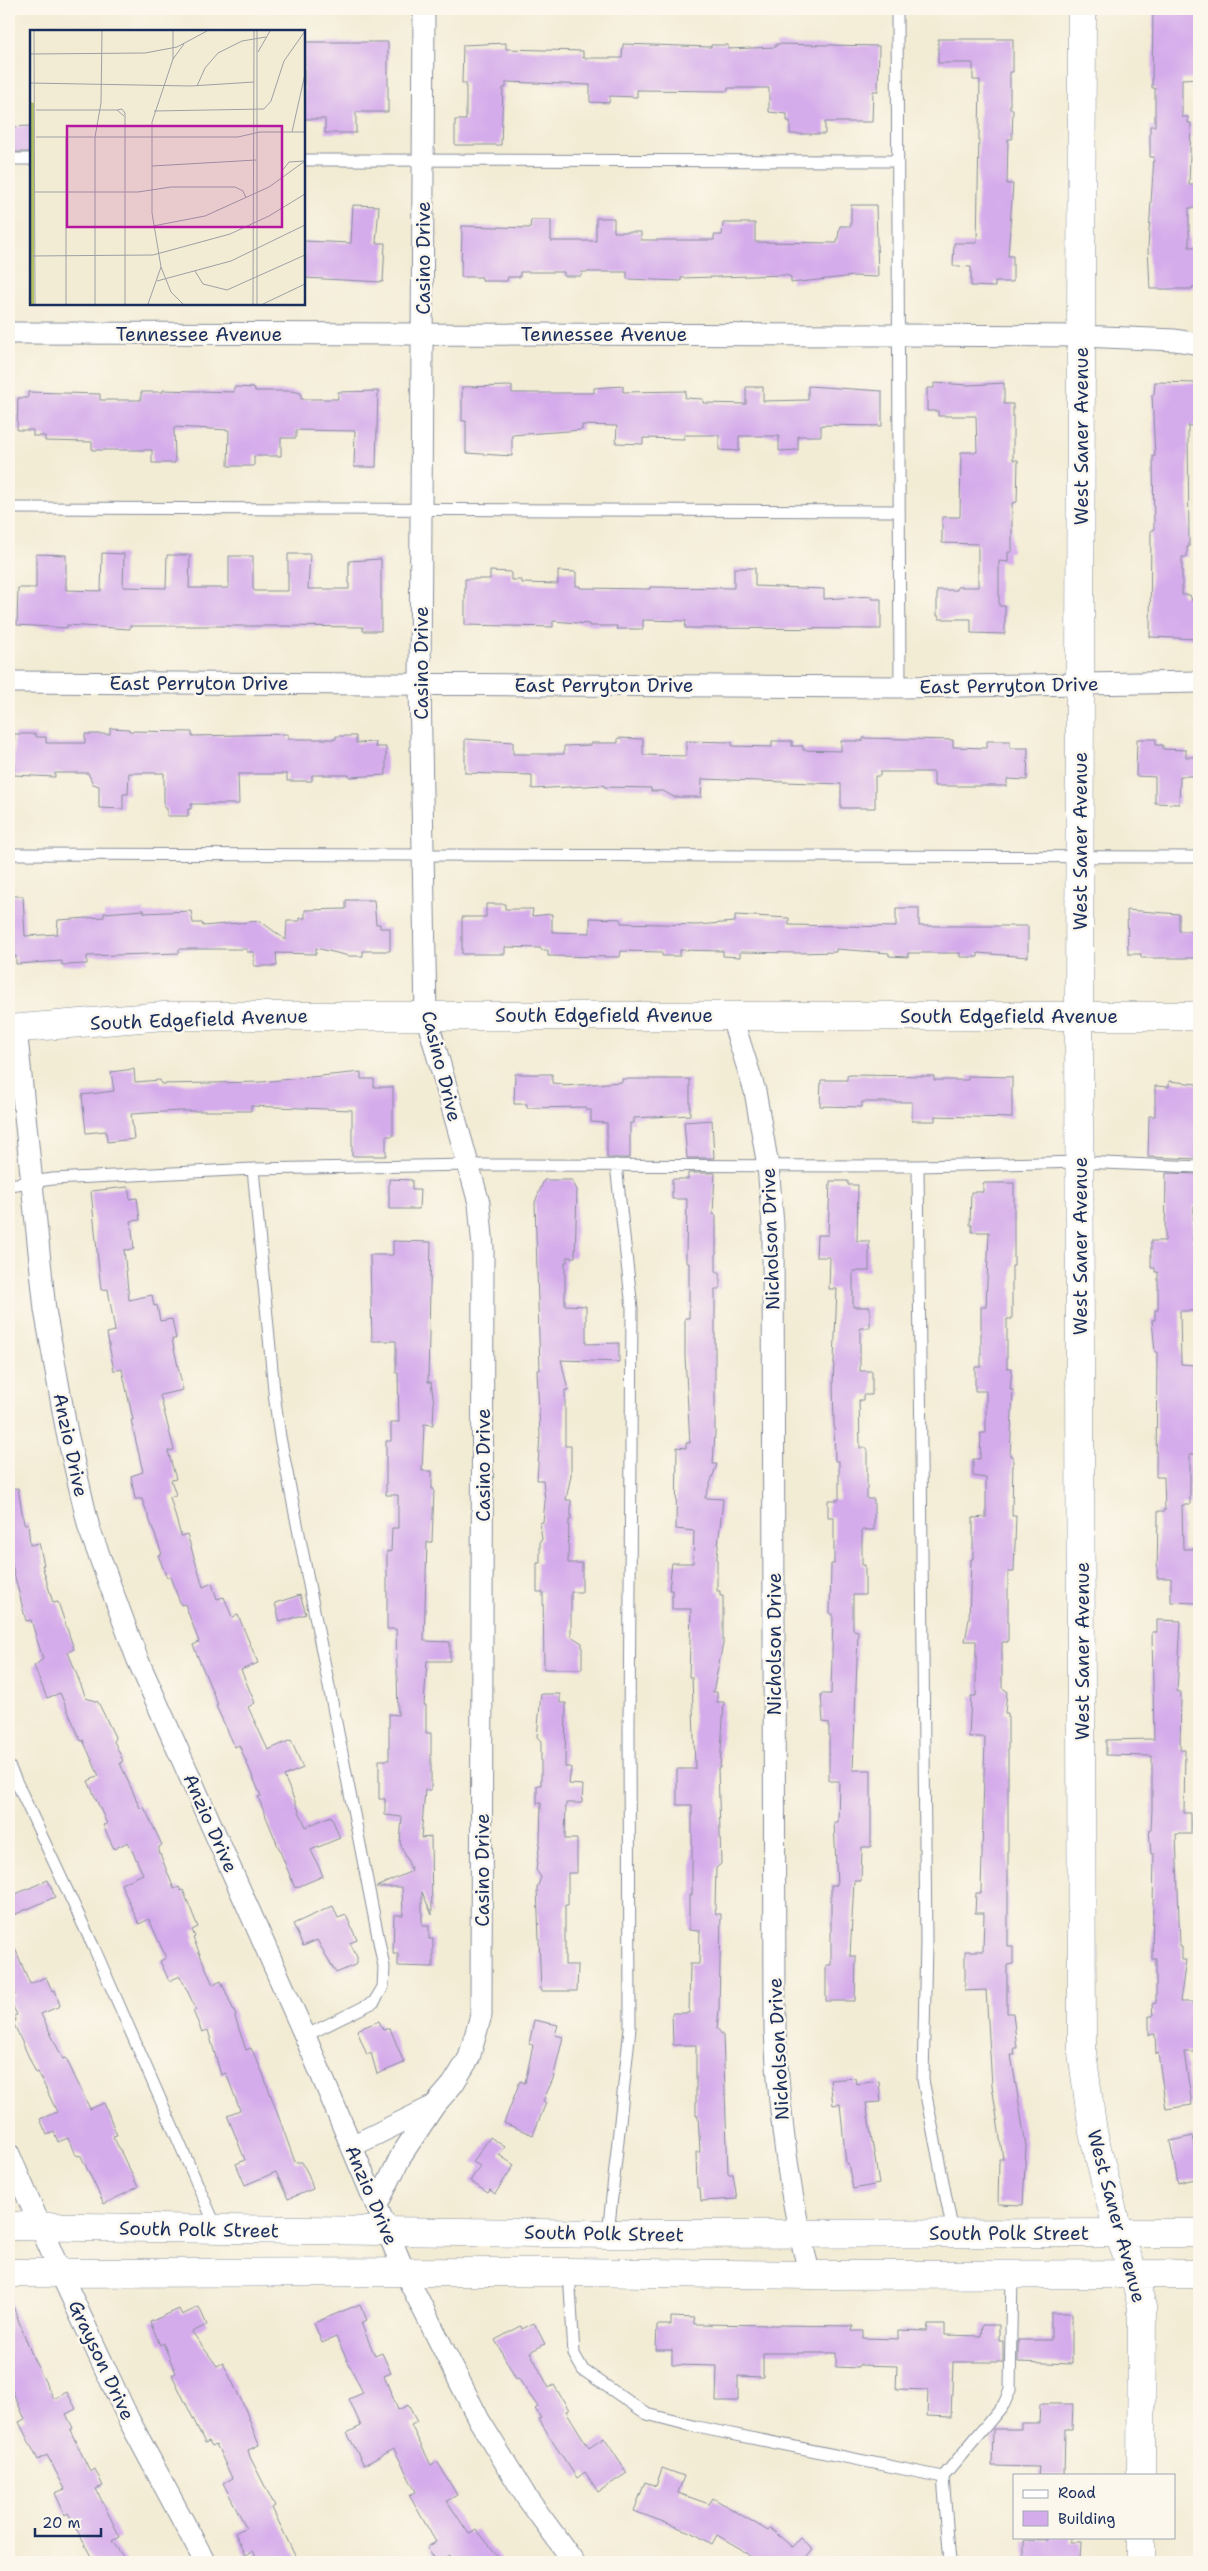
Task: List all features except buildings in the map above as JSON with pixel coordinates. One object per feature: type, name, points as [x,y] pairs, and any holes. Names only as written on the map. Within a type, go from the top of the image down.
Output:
[{"type":"street","name":"Casino Drive","points":[[377,2205],[402,2154],[434,2106],[453,2084],[469,2058],[482,2015],[483,1248],[479,1203],[426,1015],[420,685],[424,9]]},
{"type":"street","name":"West Saner Avenue","points":[[1082,9],[1079,1016],[1082,2052],[1093,2132],[1118,2232],[1134,2274],[1142,2307],[1141,2474]]},
{"type":"street","name":"Tennessee Avenue","points":[[9,333],[1081,336],[1175,340],[1199,344]]},
{"type":"street","name":"East Perryton Drive","points":[[9,682],[900,687],[1199,682]]},
{"type":"street","name":"Nicholson Drive","points":[[731,1015],[755,1091],[768,1166],[773,1226],[775,2030],[778,2104],[798,2234],[810,2275]]},
{"type":"street","name":"South Edgefield Avenue","points":[[12,1029],[164,1016],[1199,1016]]},
{"type":"street","name":"Anzio Drive","points":[[12,1029],[45,1310],[67,1433],[89,1528],[137,1658],[305,2036],[405,2273],[479,2420],[527,2498],[574,2562]]},
{"type":"street","name":"Casino Drive","points":[[352,2146],[434,2106]]},
{"type":"street","name":"Grayson Drive","points":[[9,2154],[61,2274],[129,2420],[205,2562]]},
{"type":"street","name":"South Polk Street","points":[[9,2226],[608,2234],[1199,2233]]},
{"type":"street","name":"South Polk Street","points":[[9,2273],[1199,2274]]},
{"type":"street","points":[[1141,2538],[1141,2562]]},
{"type":"lane","points":[[897,9],[900,687]]},
{"type":"lane","points":[[9,159],[30,159]]},
{"type":"lane","points":[[305,160],[897,161]]},
{"type":"lane","points":[[9,508],[898,510]]},
{"type":"lane","points":[[9,854],[1199,857]]},
{"type":"lane","points":[[9,1185],[31,1182],[253,1169],[469,1165],[918,1166],[1080,1162],[1199,1167]]},
{"type":"lane","points":[[608,2234],[630,2028],[628,1729],[632,1308],[616,1166]]},
{"type":"lane","points":[[918,1166],[926,1942],[923,2080],[953,2233]]},
{"type":"lane","points":[[253,1169],[280,1437],[384,1967],[384,1987],[374,2002],[305,2036]]},
{"type":"lane","points":[[9,1766],[94,1950],[218,2230]]},
{"type":"lane","points":[[569,2272],[574,2354],[583,2370],[647,2414],[697,2428],[943,2477]]},
{"type":"lane","points":[[950,2562],[943,2477],[1004,2404],[1010,2390],[1012,2274]]}]
